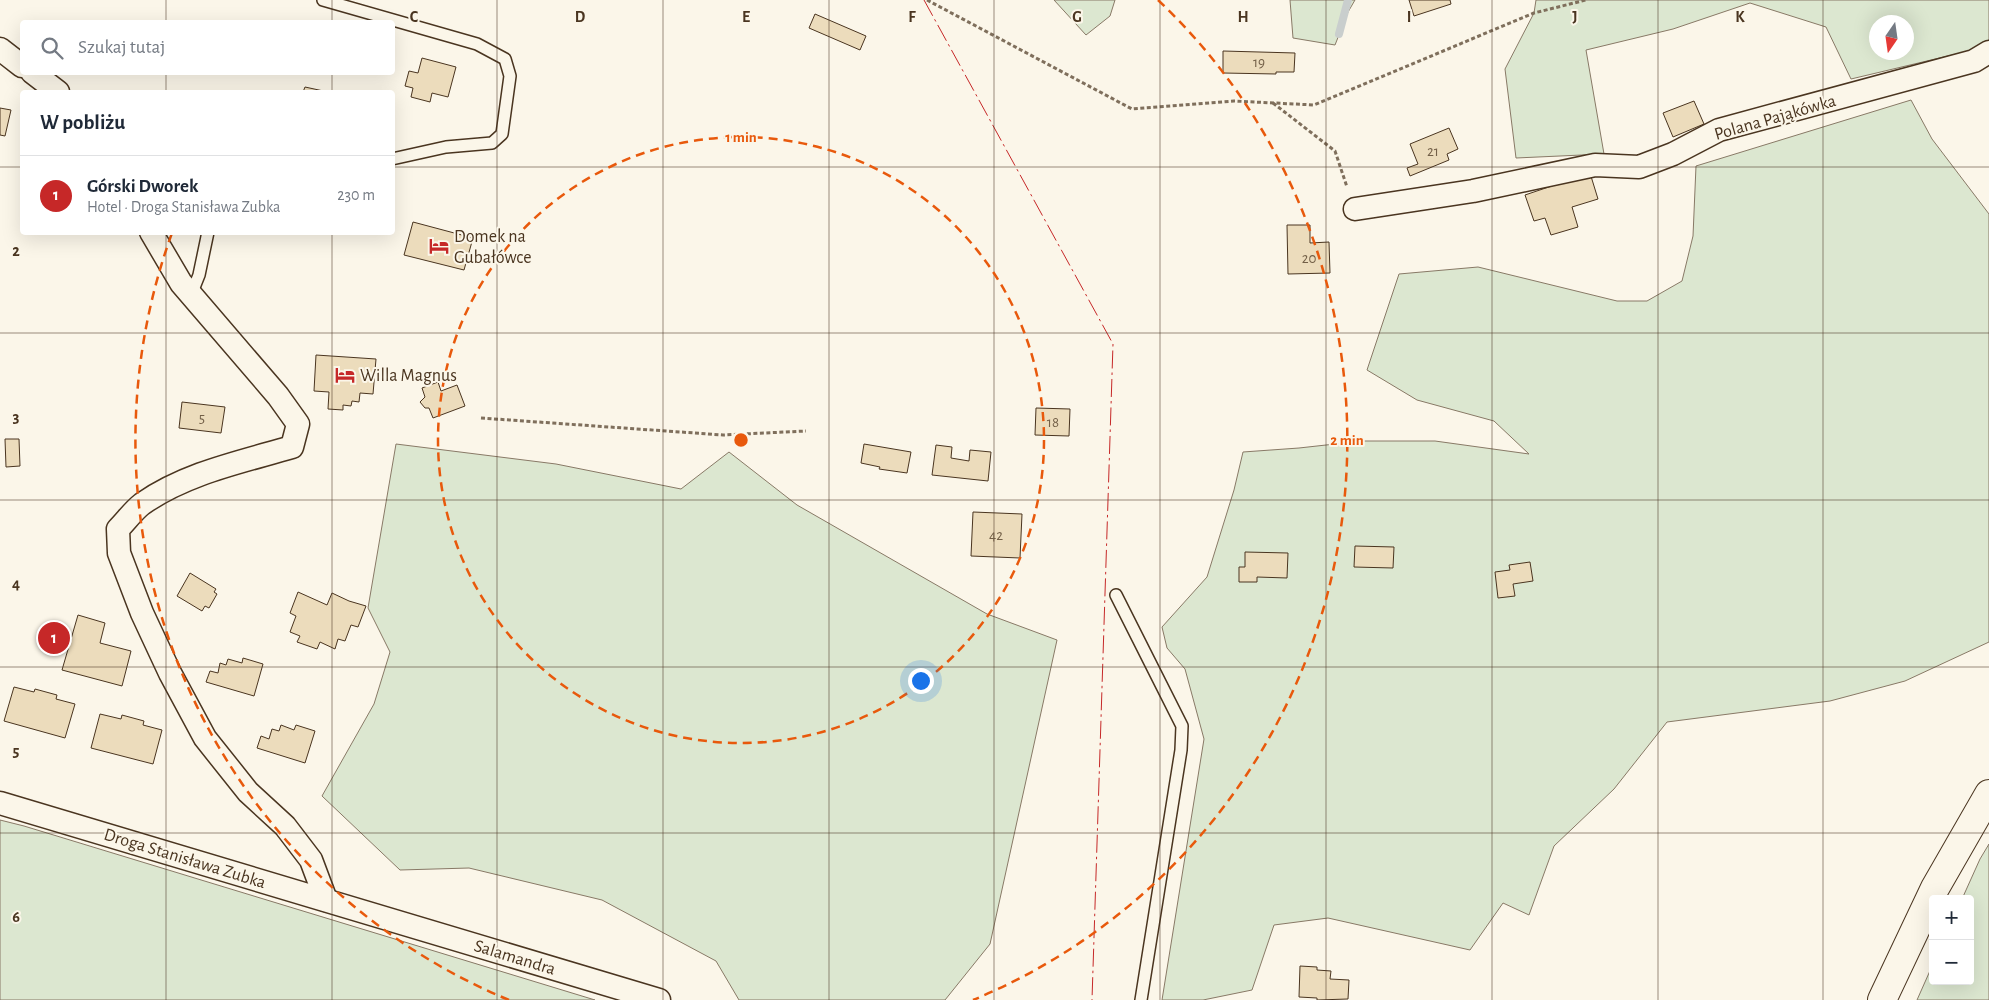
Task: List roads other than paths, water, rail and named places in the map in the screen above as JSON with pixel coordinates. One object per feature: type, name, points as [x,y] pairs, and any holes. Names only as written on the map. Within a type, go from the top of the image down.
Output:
[{"type":"street","points":[[0,49],[20,64]]},
{"type":"street","name":"Polana Pająkówka","points":[[1355,209],[1473,191],[1595,166],[1639,168],[1673,154],[1719,130],[1974,62],[1989,52]]},
{"type":"street","points":[[36,75],[55,90]]},
{"type":"street","points":[[153,235],[181,283],[278,396],[298,424],[292,447],[205,472],[170,487],[140,506],[118,529],[119,553],[142,613],[170,673],[206,738],[248,792],[285,826],[311,860],[326,900]]},
{"type":"street","points":[[1882,1000],[1935,888],[1989,794]]},
{"type":"street","name":"Droga Stanisława Zubka","points":[[0,803],[371,914]]},
{"type":"street","name":"Salamandra","points":[[371,914],[659,1000]]},
{"type":"lane","points":[[323,0],[393,20]]},
{"type":"lane","points":[[395,21],[477,44],[505,58],[510,76],[502,134],[492,142],[446,147],[395,158]]},
{"type":"lane","points":[[192,295],[199,275],[207,235]]},
{"type":"lane","points":[[1116,594],[1182,726],[1181,750],[1141,1000]]},
{"type":"waterway","points":[[1339,34],[1348,0]]},
{"type":"place","name":"Domek na Gubałówce","points":[[439,246]]},
{"type":"place","name":"Willa Magnus","points":[[345,375]]},
{"type":"place","name":"Górski Dworek","points":[[54,638]]}]
